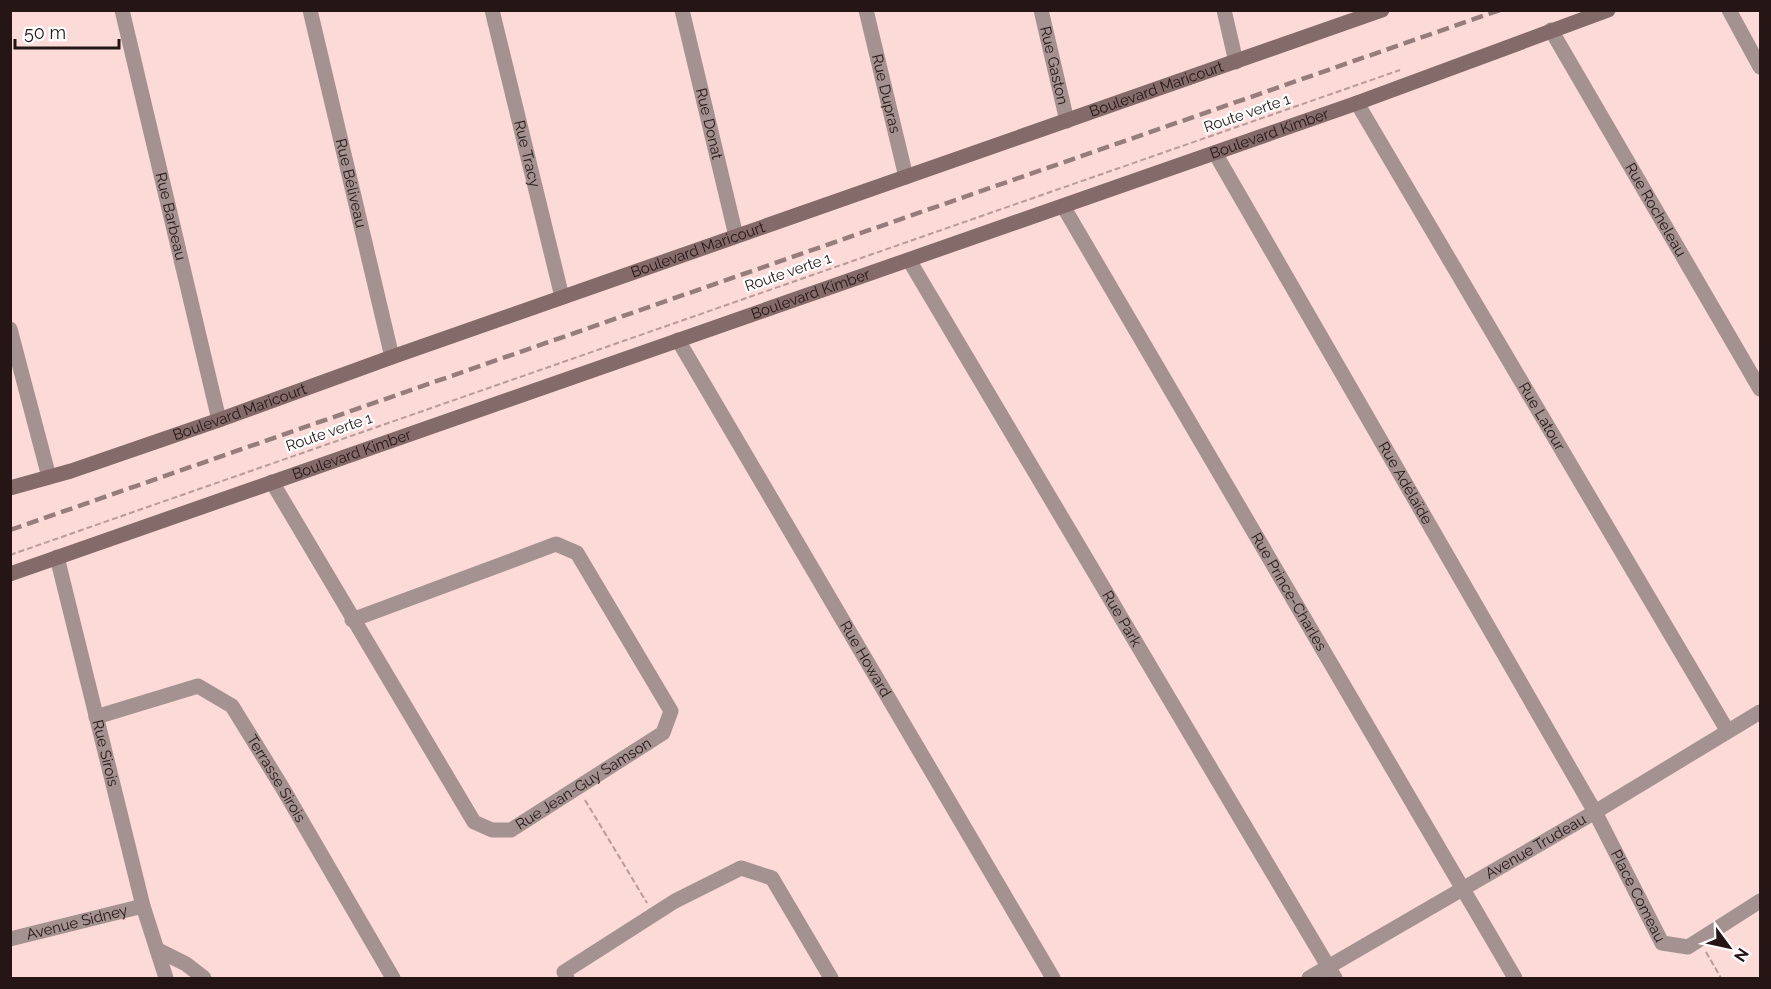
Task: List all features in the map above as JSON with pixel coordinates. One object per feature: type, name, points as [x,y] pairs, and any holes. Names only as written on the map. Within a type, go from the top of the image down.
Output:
[{"type":"street","name":"Rue Barbeau","points":[[122,10],[219,420]]},
{"type":"street","name":"Rue Béliveau","points":[[310,10],[392,357]]},
{"type":"street","name":"Rue Tracy","points":[[492,10],[562,297]]},
{"type":"street","name":"Rue Donat","points":[[682,10],[736,236]]},
{"type":"street","name":"Rue Dupras","points":[[866,10],[906,177]]},
{"type":"street","name":"Rue Gaston","points":[[1041,10],[1067,121]]},
{"type":"street","points":[[1224,10],[1236,62]]},
{"type":"street","name":"Boulevard Maricourt","points":[[10,488],[219,420],[562,297],[1383,10]]},
{"type":"street","name":"Boulevard Kimber","points":[[10,574],[1357,103],[1608,10]]},
{"type":"street","points":[[1729,10],[1761,67]]},
{"type":"street","name":"Rue Rocheleau","points":[[1551,30],[1761,389]]},
{"type":"street","name":"Rue Latour","points":[[1357,103],[1727,730]]},
{"type":"street","name":"Rue Adélaïde","points":[[1215,153],[1595,812]]},
{"type":"street","name":"Rue Prince-Charles","points":[[1063,206],[1515,978]]},
{"type":"street","name":"Rue Park","points":[[909,260],[1332,973]]},
{"type":"street","points":[[10,329],[49,477]]},
{"type":"street","name":"Rue Howard","points":[[678,340],[1053,978]]},
{"type":"street","name":"Rue Jean-Guy Samson","points":[[272,482],[352,620],[474,822],[492,830],[511,830],[663,733],[671,711],[577,553],[556,544],[352,620]]},
{"type":"street","name":"Rue Sirois","points":[[57,557],[143,906],[166,978]]},
{"type":"street","name":"Terrasse Sirois","points":[[96,717],[198,686],[232,706],[393,978]]},
{"type":"street","name":"Avenue Trudeau","points":[[1309,978],[1332,973],[1462,888],[1595,812],[1727,730],[1761,712]]},
{"type":"street","name":"Place Comeau","points":[[1595,812],[1662,943],[1688,947],[1761,901]]},
{"type":"street","points":[[567,978],[564,972],[654,914],[741,868],[772,878],[831,978]]},
{"type":"street","name":"Avenue Sidney","points":[[10,939],[143,906]]},
{"type":"street","points":[[158,950],[192,968],[204,978]]},
{"type":"path","name":"Route verte 1","points":[[10,555],[1402,69]]},
{"type":"path","points":[[577,788],[654,914]]},
{"type":"path","points":[[1699,940],[1721,978]]},
{"type":"railway","points":[[10,530],[1500,10]]}]
